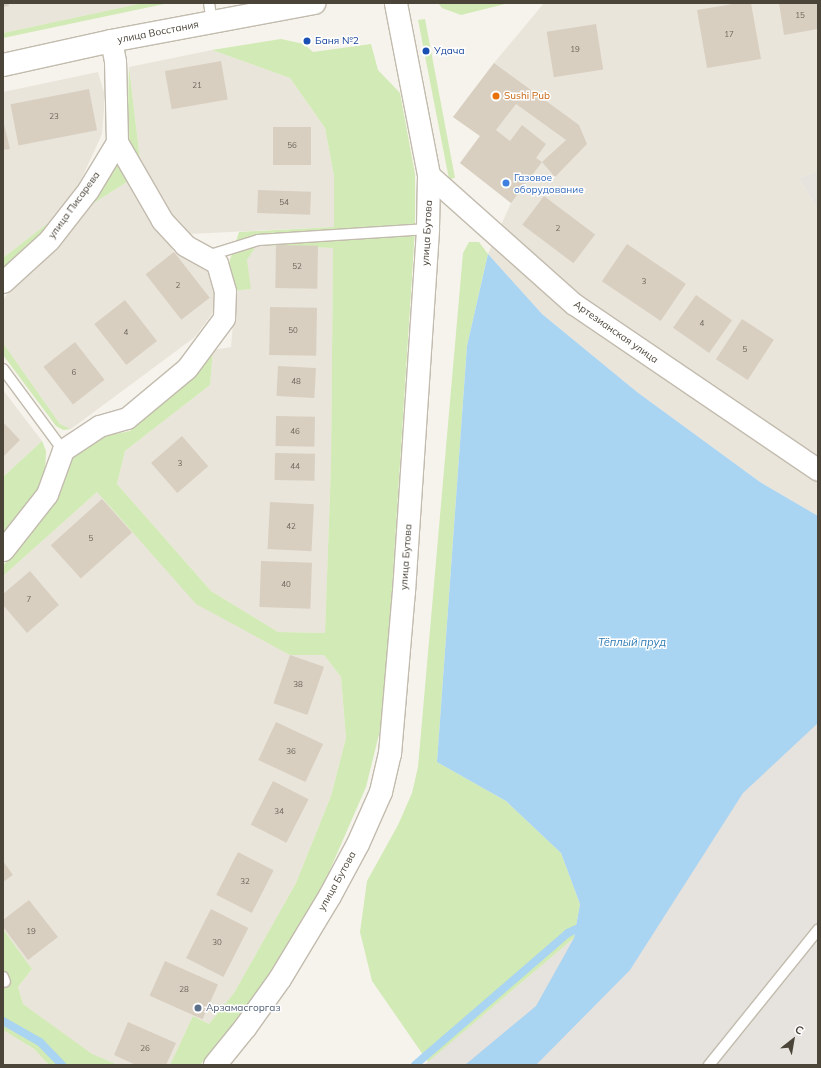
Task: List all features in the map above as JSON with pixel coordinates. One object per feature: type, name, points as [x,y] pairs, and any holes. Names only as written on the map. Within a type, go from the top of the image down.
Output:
[{"type":"street","name":"улица Восстания","points":[[3,65],[111,41],[211,12],[314,3]]},
{"type":"street","name":"улица Бутова","points":[[215,1065],[245,1028],[280,979],[358,844],[381,792],[390,754],[394,717],[428,229],[429,175],[396,3]]},
{"type":"street","points":[[3,550],[47,494],[63,450],[99,426],[127,418],[187,368],[224,318],[225,291],[217,263],[185,245],[162,220],[117,142],[115,61],[111,41]]},
{"type":"street","name":"улица Писарева","points":[[3,282],[49,240],[88,190],[117,142]]},
{"type":"street","name":"Артезианская улица","points":[[429,175],[574,304],[818,470]]},
{"type":"lane","points":[[205,256],[258,240],[428,229]]},
{"type":"lane","points":[[3,369],[63,450]]},
{"type":"lane","points":[[709,1065],[818,930]]},
{"type":"shaded area","points":[[3,3],[143,3],[3,33]]},
{"type":"shaded area","points":[[544,3],[818,3],[818,171],[799,178],[818,210],[818,516],[760,482],[637,392],[542,314],[488,254],[511,203],[460,163],[480,136],[453,117],[494,63]]},
{"type":"shaded area","points":[[212,50],[290,78],[325,128],[334,176],[334,227],[189,234],[168,214],[140,160],[129,67]]},
{"type":"shaded area","points":[[98,72],[105,96],[102,134],[80,182],[57,216],[3,258],[3,92]]},
{"type":"shaded area","points":[[818,171],[818,210],[799,178]]},
{"type":"shaded area","points":[[127,182],[174,252],[210,270],[217,307],[195,337],[71,429],[60,424],[3,343],[3,300],[8,293],[56,245],[78,213]]},
{"type":"shaded area","points":[[257,245],[333,248],[331,465],[325,633],[278,632],[211,591],[117,484],[125,451],[210,385],[213,350],[231,347],[233,323],[232,291],[250,289],[247,260]]},
{"type":"shaded area","points":[[3,390],[42,441],[3,477]]},
{"type":"shaded area","points":[[97,492],[132,532],[290,655],[324,655],[341,677],[346,738],[331,796],[296,883],[234,993],[209,1024],[193,1016],[170,1065],[118,1065],[92,1055],[23,1004],[18,987],[32,969],[3,929],[3,576]]},
{"type":"shaded area","points":[[818,638],[818,1065],[424,1065],[574,938]]},
{"type":"shaded area","points":[[3,1030],[34,1049],[49,1065],[3,1065]]},
{"type":"green space","points":[[143,3],[169,3],[3,38],[3,33]]},
{"type":"green space","points":[[438,3],[509,3],[461,15],[442,8]]},
{"type":"green space","points":[[425,19],[455,178],[449,179],[418,20]]},
{"type":"green space","points":[[281,39],[304,44],[313,52],[371,44],[378,70],[400,93],[415,174],[415,229],[384,714],[366,787],[329,872],[311,907],[263,986],[226,1036],[200,1065],[170,1065],[193,1016],[209,1024],[234,993],[296,883],[331,796],[346,738],[341,677],[324,655],[290,655],[196,604],[97,492],[3,576],[3,566],[54,503],[72,459],[100,437],[130,431],[197,374],[213,350],[210,385],[125,451],[117,484],[211,591],[278,632],[325,633],[331,465],[333,248],[257,245],[247,260],[251,289],[232,291],[228,266],[239,232],[334,227],[334,176],[325,128],[290,78],[212,50]]},
{"type":"green space","points":[[129,67],[140,160],[168,214],[127,138]]},
{"type":"green space","points":[[116,156],[127,182],[78,213]]},
{"type":"green space","points":[[57,216],[46,234],[3,273],[3,258]]},
{"type":"green space","points":[[469,242],[479,242],[488,254],[467,346],[437,762],[506,801],[561,853],[580,904],[574,938],[428,1062],[372,981],[360,932],[367,881],[398,825],[412,793],[418,767],[463,253]]},
{"type":"green space","points":[[3,343],[60,424],[71,429],[63,430],[56,426],[3,355]]},
{"type":"green space","points":[[42,441],[46,451],[45,474],[36,494],[3,539],[3,477]]},
{"type":"green space","points":[[3,929],[32,969],[18,987],[23,1004],[92,1054],[118,1065],[49,1065],[34,1049],[3,1030]]},
{"type":"water","name":"Тёплый пруд","points":[[488,254],[542,314],[637,392],[760,482],[818,516],[818,723],[743,793],[630,970],[536,1065],[465,1065],[536,1006],[574,938],[580,904],[561,853],[506,801],[437,762],[467,346]]},
{"type":"building","points":[[3,3],[8,3],[9,6],[3,7]]},
{"type":"building","points":[[739,3],[751,3],[761,59],[707,68],[697,10]]},
{"type":"building","points":[[779,3],[818,3],[818,29],[784,35]]},
{"type":"building","points":[[596,24],[603,69],[554,77],[547,32]]},
{"type":"building","points":[[221,61],[228,99],[172,109],[165,71]]},
{"type":"building","points":[[494,63],[579,125],[587,144],[555,177],[542,162],[511,203],[460,163],[480,136],[453,117]],"holes":[[[516,104],[566,140],[542,162],[536,158],[546,144],[522,125],[510,141],[496,130]]]},
{"type":"building","points":[[89,89],[97,130],[18,145],[10,104]]},
{"type":"building","points":[[3,120],[10,149],[3,150]]},
{"type":"building","points":[[273,127],[311,127],[311,165],[273,165]]},
{"type":"building","points":[[258,190],[311,192],[310,215],[257,213]]},
{"type":"building","points":[[544,196],[595,235],[573,263],[522,225]]},
{"type":"building","points":[[627,244],[686,284],[661,321],[602,281]]},
{"type":"building","points":[[276,245],[318,246],[317,289],[275,288]]},
{"type":"building","points":[[174,252],[210,298],[181,320],[146,274]]},
{"type":"building","points":[[696,295],[732,320],[709,353],[673,328]]},
{"type":"building","points":[[125,300],[157,341],[126,365],[94,324]]},
{"type":"building","points":[[270,307],[317,308],[316,356],[269,355]]},
{"type":"building","points":[[742,319],[774,340],[748,380],[716,359]]},
{"type":"building","points":[[75,342],[105,380],[73,404],[43,367]]},
{"type":"building","points":[[278,366],[316,368],[314,398],[276,396]]},
{"type":"building","points":[[276,416],[315,417],[314,447],[275,446]]},
{"type":"building","points":[[3,422],[20,440],[3,457]]},
{"type":"building","points":[[182,436],[208,466],[177,493],[151,463]]},
{"type":"building","points":[[275,453],[315,454],[315,481],[275,480]]},
{"type":"building","points":[[102,499],[132,532],[81,579],[51,545]]},
{"type":"building","points":[[270,502],[314,504],[311,551],[268,549]]},
{"type":"building","points":[[261,561],[312,563],[310,609],[259,607]]},
{"type":"building","points":[[30,571],[59,605],[27,633],[3,605],[3,594]]},
{"type":"building","points":[[290,655],[324,667],[307,715],[273,703]]},
{"type":"building","points":[[276,722],[323,744],[305,782],[258,760]]},
{"type":"building","points":[[273,781],[309,799],[286,843],[251,825]]},
{"type":"building","points":[[238,852],[274,870],[252,913],[216,895]]},
{"type":"building","points":[[3,861],[13,875],[3,882]]},
{"type":"building","points":[[29,900],[58,937],[28,960],[3,927],[3,920]]},
{"type":"building","points":[[211,909],[248,928],[223,977],[186,958]]},
{"type":"building","points":[[165,961],[218,985],[203,1019],[150,996]]},
{"type":"building","points":[[128,1022],[176,1043],[166,1065],[136,1065],[114,1055]]},
{"type":"waterway","points":[[415,1065],[568,933],[585,925]]},
{"type":"waterway","points":[[3,1021],[40,1042],[62,1065]]},
{"type":"place","name":"Баня №2","points":[[307,41]]},
{"type":"place","name":"Удача","points":[[426,51]]},
{"type":"place","name":"Sushi Pub","points":[[496,96]]},
{"type":"place","name":"Газовое оборудование","points":[[506,183]]},
{"type":"place","name":"Арзамасгоргаз","points":[[198,1008]]}]
